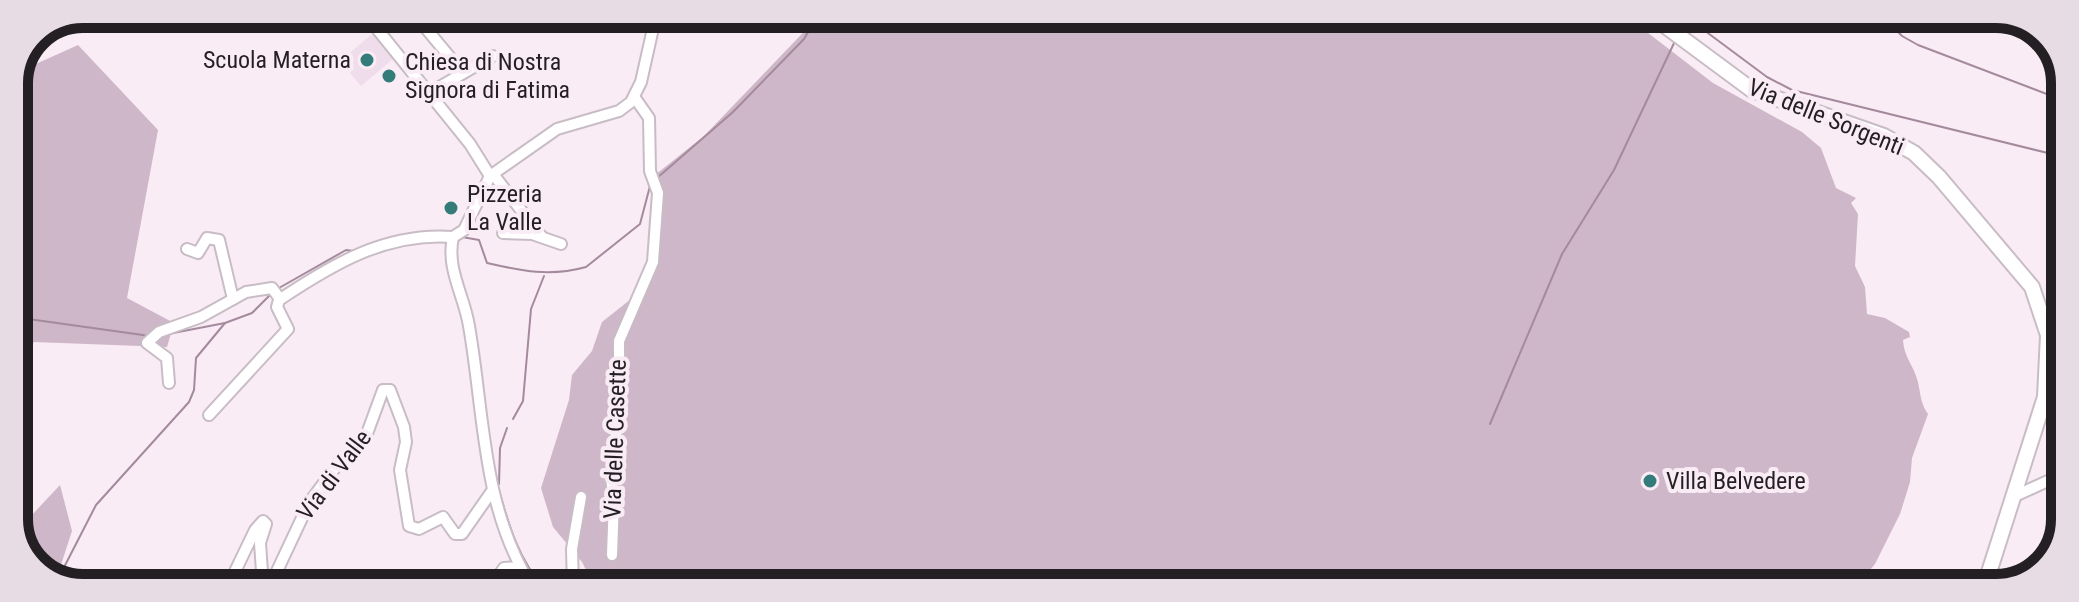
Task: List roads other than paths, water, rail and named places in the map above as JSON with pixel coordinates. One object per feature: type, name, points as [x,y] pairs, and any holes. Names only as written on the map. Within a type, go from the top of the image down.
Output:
[{"type":"main road","name":"Via delle Sorgenti","points":[[1668,28],[1752,90],[1884,136],[1914,153],[1939,177],[2027,279],[2043,314],[2049,359],[2039,422],[1989,574]]},
{"type":"street","points":[[376,28],[542,237]]},
{"type":"street","points":[[426,28],[463,73]]},
{"type":"street","points":[[169,383],[169,362],[147,343],[148,340],[255,289],[276,294],[358,253],[411,237],[452,240],[462,233],[491,175],[557,129],[619,111],[635,98],[653,28]]},
{"type":"street","points":[[429,93],[493,56]]},
{"type":"street","name":"Via delle Casette","points":[[612,555],[614,499],[611,478],[619,407],[619,341],[653,262],[654,180],[650,122],[635,98]]},
{"type":"street","points":[[503,233],[542,237],[561,244]]},
{"type":"street","points":[[187,249],[198,253],[207,238],[219,240],[233,299]]},
{"type":"street","points":[[452,240],[451,263],[473,347],[492,491],[502,529],[524,574]]},
{"type":"street","points":[[209,415],[288,329],[277,307],[276,294]]},
{"type":"street","name":"Via di Valle","points":[[276,574],[309,503],[340,461],[365,439],[383,390],[390,390],[404,427],[406,442],[400,470],[409,526],[419,529],[443,517],[455,534],[462,534],[492,491]]},
{"type":"street","points":[[2015,496],[2051,480]]},
{"type":"street","name":"Via delle Casette","points":[[573,574],[572,549],[581,497]]},
{"type":"street","name":"Via di Valle","points":[[234,574],[261,522],[266,524],[260,543],[262,574]]},
{"type":"street","points":[[500,574],[504,568],[520,567]]},
{"type":"waterway","points":[[657,178],[733,112],[804,39],[810,28]]},
{"type":"waterway","points":[[1701,28],[1767,77],[1792,90],[2051,154]]},
{"type":"waterway","points":[[1894,28],[1918,45],[2051,96]]},
{"type":"waterway","points":[[1490,424],[1562,254],[1614,170],[1675,41]]},
{"type":"waterway","points":[[462,237],[479,240],[487,263],[548,272],[586,267],[640,224],[650,186]]},
{"type":"waterway","points":[[279,288],[346,250],[354,251]]},
{"type":"waterway","points":[[513,419],[523,401],[531,309],[544,276]]},
{"type":"waterway","points":[[168,334],[225,323],[252,313],[271,294]]},
{"type":"waterway","points":[[28,319],[150,336]]},
{"type":"waterway","points":[[63,570],[96,505],[189,402],[194,390],[196,358],[225,323]]},
{"type":"waterway","points":[[499,484],[500,448],[507,428]]},
{"type":"waterway","points":[[500,494],[511,531],[534,574]]},
{"type":"place","name":"Scuola Materna","points":[[367,60]]},
{"type":"place","name":"Chiesa di Nostra Signora di Fatima","points":[[389,76]]},
{"type":"place","name":"Pizzeria La Valle","points":[[451,208]]},
{"type":"place","name":"Villa Belvedere","points":[[1650,481]]}]
